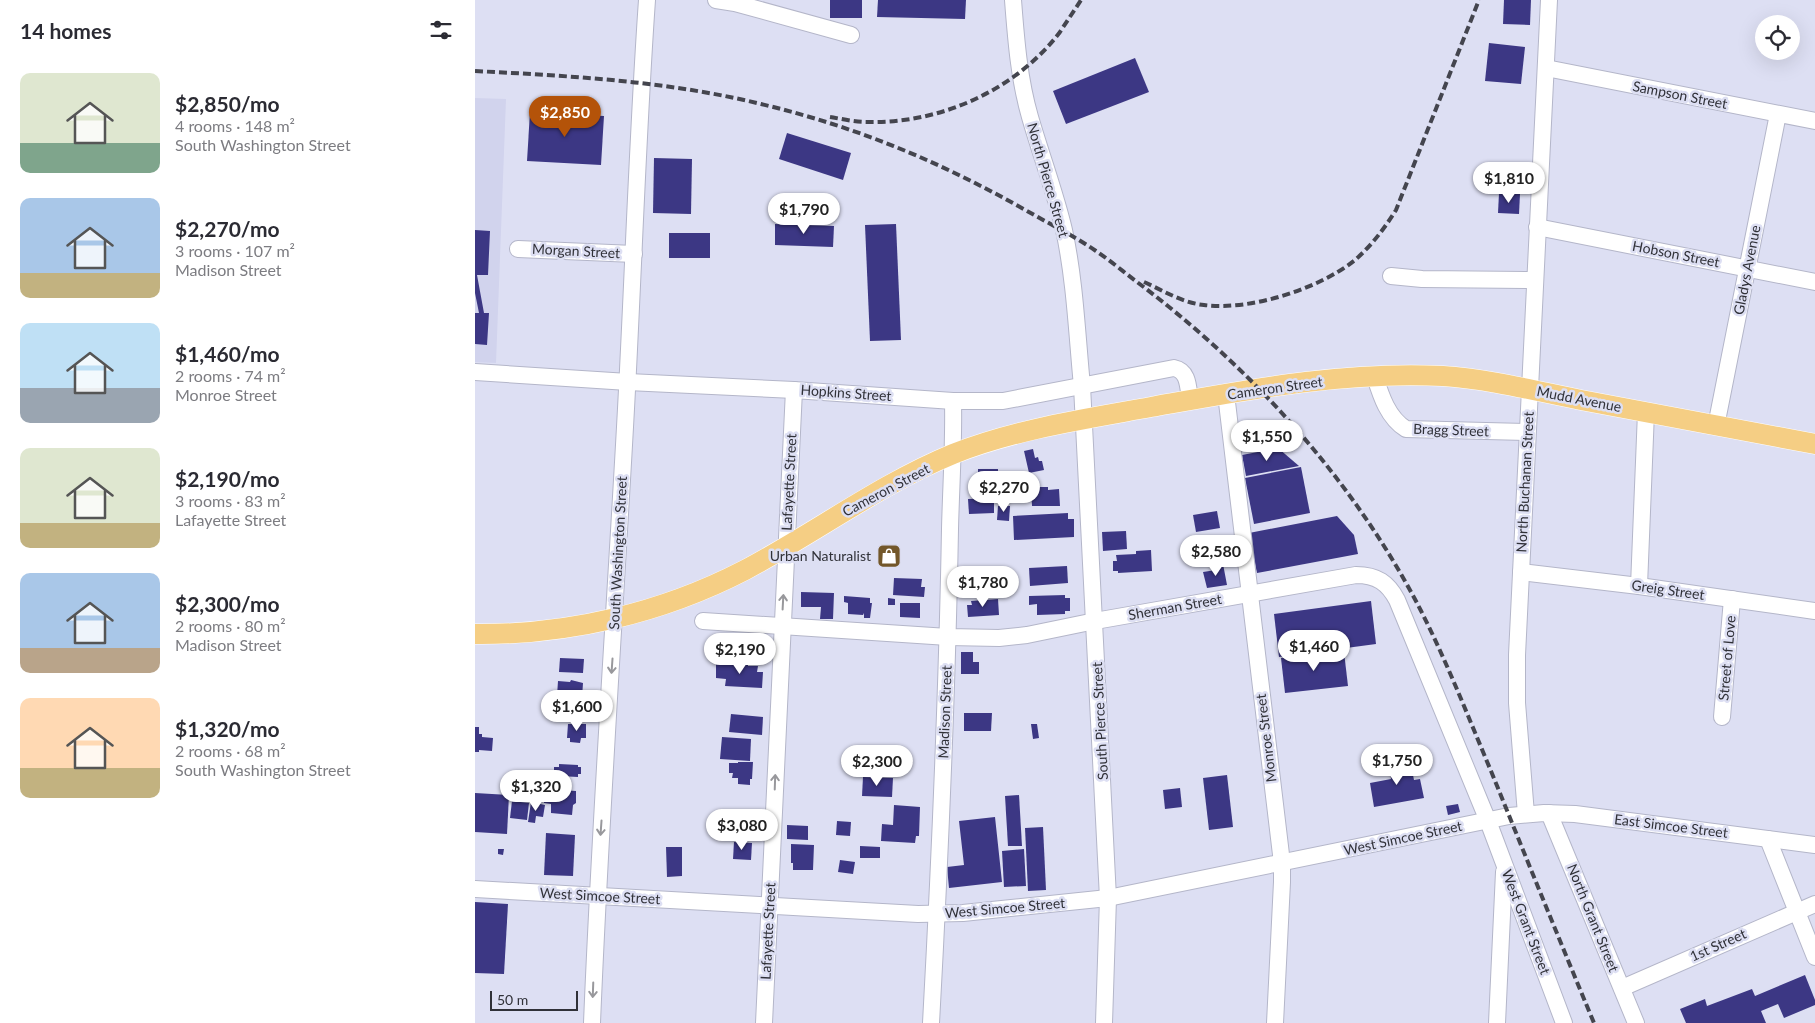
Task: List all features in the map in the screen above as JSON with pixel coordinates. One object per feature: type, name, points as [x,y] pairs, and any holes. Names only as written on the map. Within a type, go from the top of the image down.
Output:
[{"type":"main road","name":"Mudd Avenue","points":[[1342,379],[1445,376],[1530,390],[1815,444]]},
{"type":"main road","name":"Cameron Street","points":[[475,634],[540,632],[586,624],[655,607],[691,595],[746,569],[892,484],[953,454],[1017,434],[1257,388],[1342,379]]},
{"type":"street","name":"South Washington Street","points":[[592,1023],[597,896],[615,617],[635,254],[641,83],[647,0]]},
{"type":"street","points":[[716,0],[735,3],[851,34]]},
{"type":"street","name":"North Pierce Street","points":[[1013,0],[1020,72],[1028,108],[1064,232],[1074,302],[1082,386],[1083,420]]},
{"type":"street","name":"North Buchanan Street","points":[[1526,814],[1517,702],[1517,655],[1549,0]]},
{"type":"street","name":"Sampson Street","points":[[1546,68],[1815,121]]},
{"type":"street","name":"Gladys Avenue","points":[[1716,426],[1778,114]]},
{"type":"street","name":"Hobson Street","points":[[1537,227],[1815,282]]},
{"type":"street","name":"Morgan Street","points":[[518,249],[635,254]]},
{"type":"street","points":[[1391,276],[1422,279],[1535,280]]},
{"type":"street","name":"Hopkins Street","points":[[475,372],[953,401],[1003,401],[1174,368],[1183,372],[1186,376],[1190,400]]},
{"type":"street","name":"Bragg Street","points":[[1375,377],[1382,398],[1390,413],[1406,429],[1527,432]]},
{"type":"street","name":"Lafayette Street","points":[[764,1023],[794,390]]},
{"type":"street","name":"Monroe Street","points":[[1226,394],[1282,863],[1275,1023]]},
{"type":"street","name":"Madison Street","points":[[931,1023],[948,637],[953,401]]},
{"type":"street","points":[[1639,586],[1646,412]]},
{"type":"street","name":"South Pierce Street","points":[[1083,420],[1108,898],[1104,1023]]},
{"type":"street","name":"Greig Street","points":[[1521,572],[1639,586],[1815,611]]},
{"type":"street","name":"Sherman Street","points":[[703,621],[948,637],[1011,637],[1357,575],[1371,576],[1383,581],[1391,589],[1397,600],[1488,821]]},
{"type":"street","name":"Street of Love","points":[[1722,717],[1732,599]]},
{"type":"street","name":"North Grant Street","points":[[1549,813],[1636,1023]]},
{"type":"street","name":"East Simcoe Street","points":[[1526,814],[1575,814],[1815,845]]},
{"type":"street","name":"West Simcoe Street","points":[[475,889],[770,906],[937,914],[963,913],[1108,898],[1526,814]]},
{"type":"street","name":"West Grant Street","points":[[1488,821],[1564,1023]]},
{"type":"street","points":[[1768,839],[1815,957]]},
{"type":"street","points":[[1497,1023],[1504,864]]},
{"type":"street","name":"1st Street","points":[[1622,988],[1815,904]]},
{"type":"shaded area","points":[[475,98],[506,99],[496,363],[475,362]]},
{"type":"building","points":[[830,0],[862,0],[862,18],[830,18]]},
{"type":"building","points":[[878,0],[966,0],[965,19],[877,17]]},
{"type":"building","points":[[1504,0],[1531,0],[1530,25],[1503,24]]},
{"type":"building","points":[[1489,43],[1525,47],[1521,84],[1485,81]]},
{"type":"building","points":[[1135,58],[1149,92],[1066,124],[1053,91]]},
{"type":"building","points":[[530,112],[604,116],[601,165],[527,161]]},
{"type":"building","points":[[787,133],[851,153],[843,180],[779,159]]},
{"type":"building","points":[[654,158],[692,159],[691,214],[653,213]]},
{"type":"building","points":[[1499,193],[1520,194],[1519,214],[1498,213]]},
{"type":"building","points":[[775,224],[834,226],[833,247],[775,245]]},
{"type":"building","points":[[896,224],[901,340],[870,341],[865,225]]},
{"type":"building","points":[[475,230],[490,231],[488,275],[477,275],[484,313],[489,313],[487,345],[475,344],[475,313],[479,313],[475,293]]},
{"type":"building","points":[[669,233],[710,233],[710,258],[669,258]]},
{"type":"building","points":[[1278,448],[1299,466],[1246,476],[1242,455]]},
{"type":"building","points":[[1033,449],[1035,458],[1038,457],[1039,461],[1042,461],[1044,470],[1029,473],[1024,451]]},
{"type":"building","points":[[1301,467],[1310,513],[1254,524],[1245,478]]},
{"type":"building","points":[[978,469],[998,469],[998,474],[1003,474],[1003,490],[990,490],[990,485],[978,485]]},
{"type":"building","points":[[1037,487],[1048,487],[1048,490],[1059,489],[1060,506],[1032,506],[1031,489],[1038,489]]},
{"type":"building","points":[[994,498],[994,513],[969,514],[968,499]]},
{"type":"building","points":[[998,506],[1010,506],[1009,521],[997,520]]},
{"type":"building","points":[[1217,511],[1220,528],[1196,532],[1193,515]]},
{"type":"building","points":[[1068,513],[1068,519],[1074,519],[1074,537],[1014,540],[1013,516]]},
{"type":"building","points":[[1337,516],[1354,535],[1358,554],[1257,573],[1249,533]]},
{"type":"building","points":[[1126,531],[1127,549],[1103,551],[1102,532]]},
{"type":"building","points":[[1151,550],[1152,571],[1118,573],[1118,571],[1113,571],[1113,561],[1117,561],[1116,555],[1136,554],[1136,551]]},
{"type":"building","points":[[1223,564],[1227,585],[1207,588],[1203,572],[1216,570],[1215,565]]},
{"type":"building","points":[[1067,566],[1068,583],[1030,586],[1029,568]]},
{"type":"building","points":[[894,578],[922,579],[921,587],[925,587],[924,597],[893,595]]},
{"type":"building","points":[[801,592],[834,593],[833,619],[820,619],[821,607],[801,607]]},
{"type":"building","points":[[1065,595],[1065,598],[1070,598],[1070,611],[1065,611],[1065,614],[1037,615],[1037,604],[1029,605],[1029,596]]},
{"type":"building","points":[[844,596],[870,598],[870,603],[872,603],[870,618],[864,618],[864,613],[863,615],[848,614],[848,603],[844,602]]},
{"type":"building","points":[[888,598],[895,599],[895,605],[888,605]]},
{"type":"building","points":[[998,599],[999,615],[968,617],[967,605],[972,605],[971,601]]},
{"type":"building","points":[[1371,601],[1376,644],[1279,657],[1274,614]]},
{"type":"building","points":[[900,603],[920,603],[920,618],[900,617]]},
{"type":"building","points":[[961,652],[973,652],[973,662],[979,662],[979,674],[961,674]]},
{"type":"building","points":[[1344,652],[1348,686],[1285,693],[1281,658]]},
{"type":"building","points":[[560,658],[584,659],[583,673],[559,672]]},
{"type":"building","points":[[716,662],[758,666],[757,672],[763,672],[762,688],[725,686],[726,679],[716,678]]},
{"type":"building","points":[[571,680],[583,683],[582,698],[557,696],[558,681],[570,682]]},
{"type":"building","points":[[569,704],[583,707],[582,722],[557,721],[557,705],[569,706]]},
{"type":"building","points":[[964,713],[992,713],[991,731],[964,731]]},
{"type":"building","points":[[731,714],[763,717],[762,735],[729,732]]},
{"type":"building","points":[[568,724],[586,724],[586,738],[581,738],[580,743],[570,742],[570,738],[567,738]]},
{"type":"building","points":[[1031,724],[1037,724],[1039,738],[1033,739]]},
{"type":"building","points":[[475,727],[479,727],[479,734],[482,734],[482,737],[493,738],[492,751],[479,750],[479,752],[475,752]]},
{"type":"building","points":[[722,737],[751,739],[750,761],[720,759]]},
{"type":"building","points":[[1410,760],[1414,780],[1420,779],[1424,798],[1374,807],[1370,783],[1391,779],[1389,764]]},
{"type":"building","points":[[753,762],[750,785],[738,784],[738,778],[732,778],[733,773],[729,773],[729,763]]},
{"type":"building","points":[[559,764],[578,765],[578,767],[581,767],[581,774],[578,774],[578,777],[559,776],[559,773],[554,773],[554,767],[559,767]]},
{"type":"building","points":[[1227,775],[1233,827],[1209,830],[1203,778]]},
{"type":"building","points":[[863,777],[893,778],[892,797],[862,796]]},
{"type":"building","points":[[1180,788],[1182,807],[1165,809],[1163,790]]},
{"type":"building","points":[[545,789],[576,791],[576,803],[573,805],[572,815],[551,813],[551,804],[544,803]]},
{"type":"building","points":[[475,793],[509,795],[507,834],[475,832]]},
{"type":"building","points":[[1019,795],[1022,846],[1008,846],[1005,796]]},
{"type":"building","points":[[512,801],[529,803],[527,820],[510,818]]},
{"type":"building","points":[[531,802],[545,805],[543,817],[536,816],[535,823],[528,822]]},
{"type":"building","points":[[1458,804],[1460,812],[1448,815],[1446,806]]},
{"type":"building","points":[[894,805],[920,807],[919,836],[916,836],[915,843],[881,841],[882,824],[893,825]]},
{"type":"building","points":[[995,817],[1002,882],[949,888],[947,867],[964,865],[959,821]]},
{"type":"building","points":[[837,821],[851,822],[850,836],[836,835]]},
{"type":"building","points":[[787,825],[808,826],[808,840],[787,839]]},
{"type":"building","points":[[1043,827],[1046,890],[1028,891],[1025,828]]},
{"type":"building","points":[[546,833],[575,835],[573,876],[544,875]]},
{"type":"building","points":[[734,842],[752,843],[751,860],[733,859]]},
{"type":"building","points":[[791,844],[814,845],[813,870],[793,870]]},
{"type":"building","points":[[860,846],[880,847],[880,858],[860,858]]},
{"type":"building","points":[[666,847],[682,847],[682,876],[667,877]]},
{"type":"building","points":[[498,849],[504,849],[503,855],[498,854]]},
{"type":"building","points":[[1024,849],[1026,886],[1004,887],[1002,851]]},
{"type":"building","points":[[840,860],[855,862],[853,874],[838,872]]},
{"type":"building","points":[[475,902],[508,904],[504,974],[475,973]]},
{"type":"building","points":[[1805,975],[1815,1000],[1815,1005],[1784,1018],[1778,1004],[1761,1011],[1766,1023],[1686,1023],[1680,1009],[1705,999],[1707,1006],[1752,989],[1755,996]]},
{"type":"railway","points":[[830,117],[862,122],[894,121],[922,117],[949,110],[974,100],[1022,71],[1042,53],[1060,32],[1081,0]]},
{"type":"railway","points":[[1144,282],[1196,304],[1242,305],[1283,296],[1304,289],[1340,271],[1355,260],[1367,249],[1396,210],[1479,0]]},
{"type":"railway","points":[[475,71],[619,81],[690,90],[761,104],[865,135],[963,177],[1071,235],[1107,259],[1182,318],[1222,353],[1296,429],[1362,512],[1391,557],[1417,603],[1446,665],[1594,1023]]},
{"type":"place","name":"Urban Naturalist","points":[[889,556]]}]
